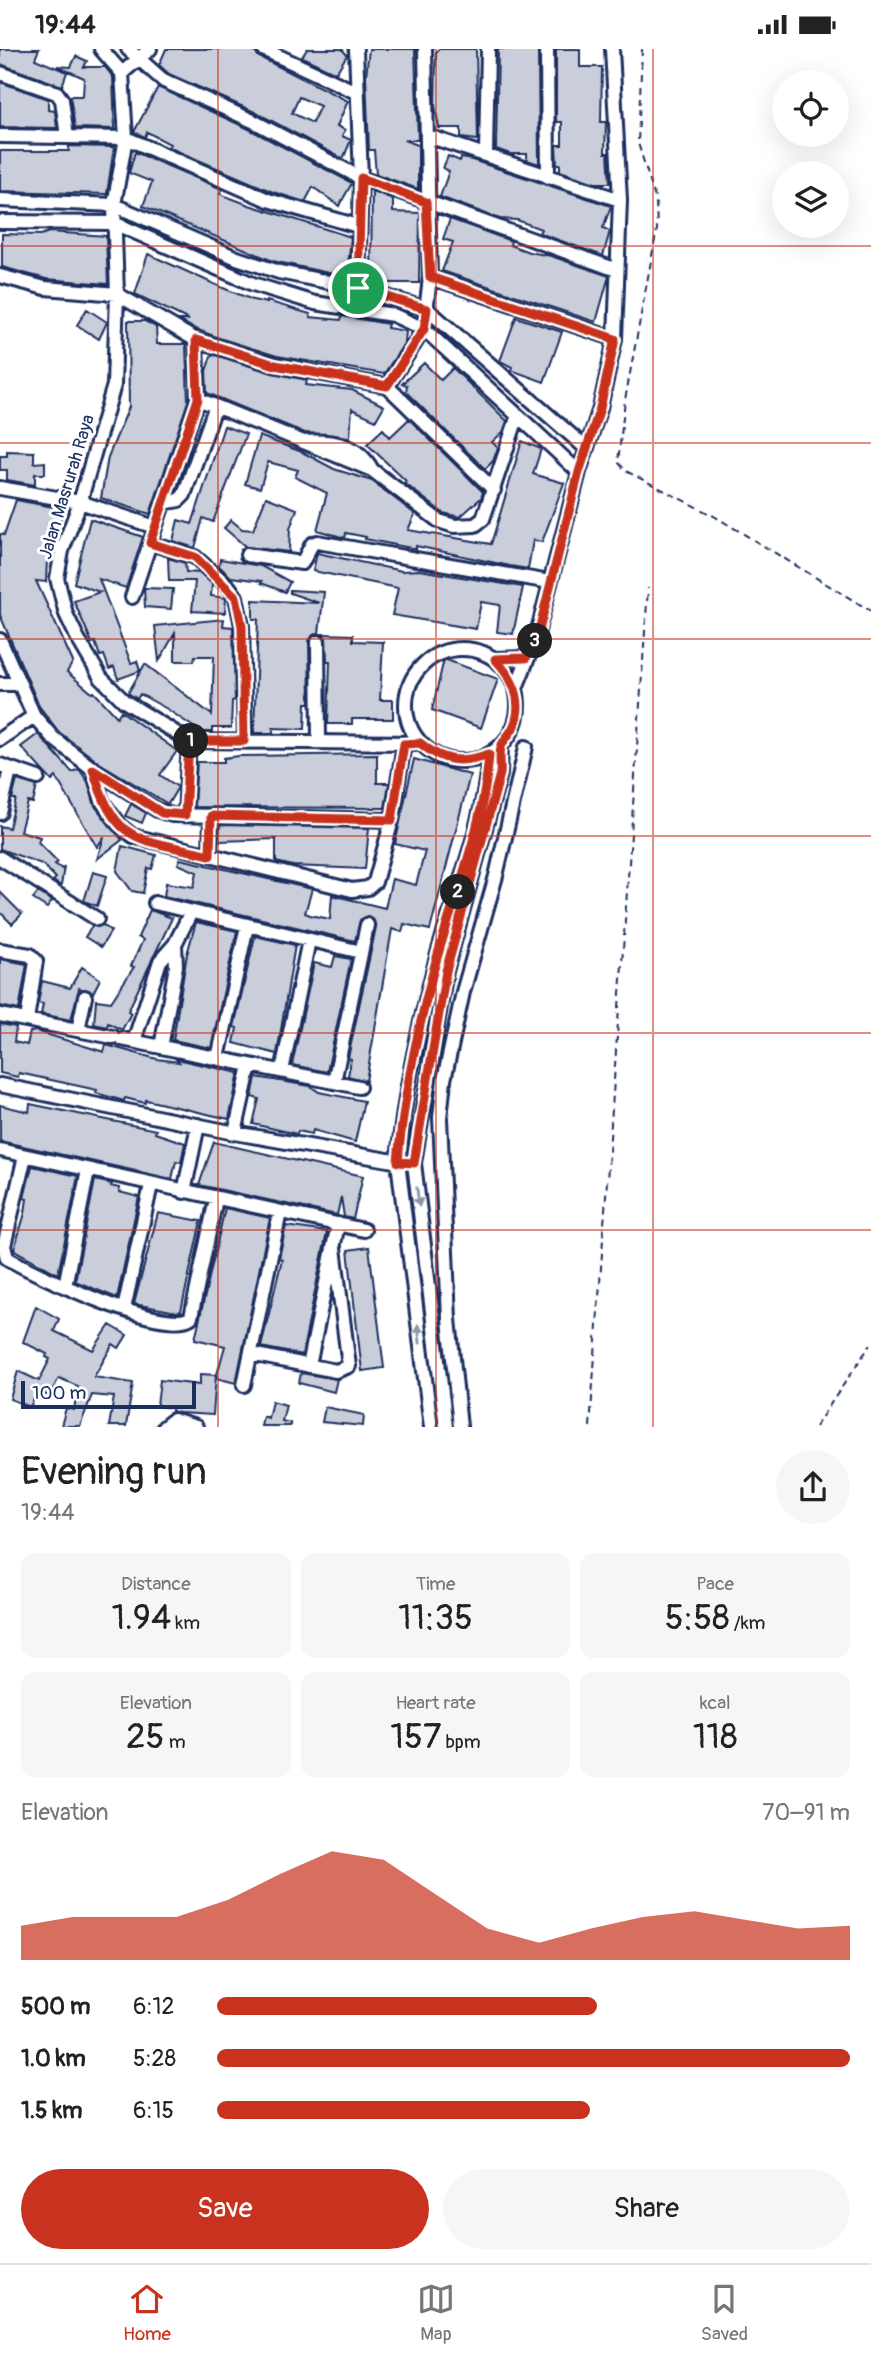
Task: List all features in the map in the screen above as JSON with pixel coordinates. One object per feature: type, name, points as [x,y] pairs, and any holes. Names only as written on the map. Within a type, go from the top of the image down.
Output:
[{"type":"street","points":[[101,49],[121,73],[150,49]]},
{"type":"street","points":[[128,49],[164,81],[253,121],[361,178],[617,271]]},
{"type":"street","points":[[263,49],[356,92]]},
{"type":"street","points":[[356,49],[361,178],[358,288]]},
{"type":"street","points":[[387,386],[424,329],[427,309],[430,277],[426,202],[428,136],[425,49]]},
{"type":"street","points":[[486,153],[488,49]]},
{"type":"street","points":[[547,49],[548,177]]},
{"type":"street","points":[[516,688],[526,658],[537,638],[615,339],[620,200],[612,49]]},
{"type":"street","points":[[0,72],[57,93],[62,100],[67,137]]},
{"type":"street","name":"Jalan Masrurah Raya","points":[[121,73],[125,88],[126,138],[114,205],[117,294],[114,385],[80,502],[61,551],[57,578],[63,604],[77,637],[101,678],[124,701],[189,741]]},
{"type":"street","points":[[0,136],[126,138],[268,200],[358,226]]},
{"type":"street","points":[[428,136],[486,153],[548,177],[620,200]]},
{"type":"street","points":[[0,200],[114,205],[269,269],[311,281],[358,288],[427,309],[587,449]]},
{"type":"street","points":[[0,222],[114,223],[253,284],[315,303],[393,316],[424,329],[517,418],[579,472]]},
{"type":"street","points":[[0,276],[45,288],[117,294],[196,340],[275,365],[387,386],[494,490]]},
{"type":"street","points":[[430,277],[615,339]]},
{"type":"street","points":[[132,597],[198,399],[196,340]]},
{"type":"street","points":[[198,399],[300,442],[336,442],[363,456],[372,470],[439,521],[454,526],[481,522],[517,418]]},
{"type":"street","points":[[163,503],[179,500],[184,495],[215,408]]},
{"type":"street","points":[[0,488],[80,502],[155,527]]},
{"type":"street","points":[[247,555],[302,563],[312,544],[317,542],[550,582]]},
{"type":"street","points":[[150,543],[195,557],[236,597],[242,626],[244,741]]},
{"type":"street","points":[[0,640],[34,716],[53,738],[93,769],[162,813],[392,820]]},
{"type":"street","points":[[318,642],[319,742]]},
{"type":"street","points":[[460,648],[478,651],[495,659],[508,672],[516,688],[518,706],[515,724],[501,746],[489,754],[467,762],[450,761],[433,754],[420,743],[408,719],[407,691],[414,675],[426,661],[442,652],[460,648]]},
{"type":"street","points":[[495,659],[526,658]]},
{"type":"street","points":[[0,684],[20,684]]},
{"type":"street","points":[[0,739],[34,716]]},
{"type":"street","points":[[185,815],[189,741],[420,743]]},
{"type":"street","points":[[93,769],[102,800],[127,833],[352,890],[363,890],[376,883],[392,820],[404,744]]},
{"type":"street","points":[[446,1426],[414,1163],[435,993],[500,774],[501,746]]},
{"type":"street","points":[[460,1426],[449,1319],[439,1118],[444,1080],[463,992],[496,876],[526,747]]},
{"type":"street","points":[[431,1426],[398,1162],[400,1128],[482,804],[489,754]]},
{"type":"street","points":[[0,813],[5,767],[38,778]]},
{"type":"street","points":[[210,855],[211,816]]},
{"type":"street","points":[[0,857],[97,919]]},
{"type":"street","points":[[155,904],[361,952]]},
{"type":"street","points":[[123,1039],[160,961],[175,944],[190,914]]},
{"type":"street","points":[[334,1081],[367,925]]},
{"type":"street","points":[[218,1058],[247,926]]},
{"type":"street","points":[[282,1071],[309,940]]},
{"type":"street","points":[[161,1047],[176,966],[175,944]]},
{"type":"street","points":[[0,950],[30,955],[36,961],[27,1020]]},
{"type":"street","points":[[78,1030],[85,997]]},
{"type":"street","points":[[0,1014],[359,1087]]},
{"type":"street","points":[[235,1133],[250,1065]]},
{"type":"street","points":[[0,1085],[235,1133],[414,1163]]},
{"type":"street","points":[[184,1192],[198,1125]]},
{"type":"street","points":[[0,1150],[364,1230]]},
{"type":"street","points":[[25,1156],[5,1253],[7,1258],[97,1302],[176,1321],[191,1317],[216,1199]]},
{"type":"street","points":[[65,1286],[88,1170]]},
{"type":"street","points":[[124,1309],[151,1185]]},
{"type":"street","points":[[244,1385],[280,1212]]},
{"type":"street","points":[[309,1366],[338,1224]]},
{"type":"street","points":[[251,1354],[339,1372],[350,1364],[334,1248]]},
{"type":"street","points":[[424,1369],[439,1367]]},
{"type":"street","points":[[164,1426],[173,1420],[196,1426]]},
{"type":"path","points":[[642,49],[638,143],[656,201],[657,229],[625,400],[618,463],[626,471],[715,516],[871,611]]},
{"type":"path","points":[[590,1426],[648,588]]},
{"type":"path","points":[[815,1426],[871,1345]]},
{"type":"building","points":[[0,49],[39,49],[35,59],[67,72],[62,86],[0,64]]},
{"type":"building","points":[[166,49],[252,49],[259,57],[348,101],[337,126],[345,130],[342,136],[351,140],[343,159],[257,113],[169,74],[159,65]],"holes":[[[299,97],[320,106],[312,123],[292,113]]]},
{"type":"building","points":[[307,49],[342,49],[347,55],[336,73],[302,57]]},
{"type":"building","points":[[369,49],[415,49],[418,140],[404,140],[418,145],[418,189],[376,174],[374,150],[369,150],[366,76]]},
{"type":"building","points":[[439,49],[476,49],[478,140],[461,138],[461,128],[439,128],[435,106],[436,52]]},
{"type":"building","points":[[498,49],[538,49],[539,164],[527,160],[527,154],[510,154],[496,149]]},
{"type":"building","points":[[556,49],[580,49],[580,67],[602,67],[601,122],[606,122],[605,153],[608,153],[610,183],[595,183],[560,171],[560,164],[557,164],[556,145],[562,145],[562,122],[556,122]]},
{"type":"building","points":[[76,56],[87,61],[84,67],[105,67],[113,77],[115,129],[75,128],[70,96],[83,96],[84,78],[57,66],[71,67]]},
{"type":"building","points":[[0,82],[48,99],[48,110],[55,111],[57,128],[0,127]]},
{"type":"building","points":[[158,87],[249,129],[352,183],[339,206],[313,187],[305,202],[273,192],[168,147],[170,144],[147,132],[145,137],[134,132]]},
{"type":"building","points":[[69,146],[114,147],[107,194],[0,191],[0,151],[69,151]]},
{"type":"building","points":[[135,152],[222,189],[220,194],[351,237],[347,277],[273,261],[143,206],[152,182],[129,173]]},
{"type":"building","points":[[448,156],[460,161],[461,158],[472,160],[611,206],[603,228],[610,231],[603,256],[539,233],[541,229],[517,220],[500,219],[440,197],[449,171],[443,168]]},
{"type":"building","points":[[372,191],[393,199],[393,212],[420,213],[419,283],[371,283]]},
{"type":"building","points":[[450,219],[511,241],[510,245],[529,252],[551,256],[609,276],[596,322],[442,271],[453,242],[443,239]]},
{"type":"building","points":[[49,232],[106,236],[108,284],[46,279],[2,267],[2,234],[41,235]]},
{"type":"building","points":[[148,254],[253,300],[267,301],[310,314],[310,317],[341,320],[342,316],[388,324],[387,328],[406,331],[405,342],[384,374],[277,356],[219,338],[193,328],[179,320],[189,320],[135,294]]},
{"type":"building","points":[[87,309],[107,322],[99,339],[77,325]]},
{"type":"building","points":[[516,317],[562,332],[544,382],[511,370],[512,367],[500,361]]},
{"type":"building","points":[[128,321],[145,321],[156,327],[157,344],[186,344],[188,401],[150,514],[101,498],[108,457],[129,407]]},
{"type":"building","points":[[211,356],[272,373],[307,380],[306,385],[352,390],[384,406],[376,420],[352,409],[350,437],[305,433],[207,393],[206,371]]},
{"type":"building","points":[[424,363],[441,380],[453,368],[507,421],[503,432],[492,442],[498,448],[493,461],[485,469],[406,392],[407,385],[402,384]]},
{"type":"building","points":[[409,419],[483,492],[481,498],[460,517],[443,513],[404,483],[406,481],[367,444],[383,429],[390,437]]},
{"type":"building","points":[[224,426],[246,434],[213,522],[203,518],[195,548],[173,541],[178,520],[192,524]]},
{"type":"building","points":[[259,436],[302,452],[334,469],[372,481],[415,514],[408,530],[491,544],[522,441],[541,449],[533,474],[564,483],[542,542],[533,540],[528,569],[416,546],[416,549],[365,539],[366,537],[346,533],[345,538],[317,530],[327,493],[295,477],[298,470],[268,462],[260,488],[245,484]]},
{"type":"building","points":[[7,451],[34,452],[34,463],[45,462],[45,474],[35,474],[35,485],[7,480],[7,470],[0,470],[0,456],[7,456]]},
{"type":"building","points":[[266,497],[297,509],[290,529],[289,552],[246,547],[224,528],[231,520],[242,529],[253,530]]},
{"type":"building","points":[[16,500],[64,509],[47,560],[46,582],[36,581],[73,662],[67,672],[94,692],[117,717],[121,711],[177,751],[160,775],[178,787],[168,804],[98,762],[59,732],[39,706],[0,615],[0,534],[4,535]]},
{"type":"building","points":[[90,519],[143,537],[126,588],[99,579],[131,663],[137,661],[140,671],[118,679],[114,667],[109,669],[104,655],[100,656],[95,642],[92,643],[74,601],[100,592],[74,583]]},
{"type":"building","points":[[317,553],[402,571],[419,570],[523,587],[513,634],[497,632],[500,605],[481,602],[476,629],[392,615],[398,588],[313,571]]},
{"type":"building","points":[[168,558],[185,563],[186,572],[200,573],[212,584],[211,596],[226,598],[225,613],[192,611],[195,581],[169,581]]},
{"type":"building","points":[[220,559],[261,566],[290,582],[285,592],[261,583],[262,581],[231,577],[219,566]]},
{"type":"building","points":[[144,588],[173,589],[171,609],[145,607]]},
{"type":"building","points":[[290,590],[324,592],[319,633],[313,635],[309,641],[310,703],[306,703],[305,729],[273,728],[273,733],[254,733],[258,619],[253,619],[253,600],[319,603],[290,593]]},
{"type":"building","points":[[224,619],[223,626],[233,627],[235,700],[232,701],[231,728],[195,732],[195,728],[167,709],[140,694],[137,699],[128,693],[145,664],[212,715],[214,656],[195,656],[194,661],[175,661],[175,633],[159,661],[155,626]]},
{"type":"building","points":[[322,634],[353,635],[353,641],[383,642],[380,700],[393,700],[393,719],[352,719],[352,724],[328,724],[330,661],[327,661],[326,638]]},
{"type":"building","points":[[444,659],[498,679],[481,728],[432,710]]},
{"type":"building","points":[[38,734],[72,772],[79,769],[88,782],[95,806],[122,840],[97,859],[104,837],[97,847],[56,777],[52,781],[21,747]]},
{"type":"building","points":[[377,754],[377,783],[389,783],[385,808],[194,807],[197,762],[224,762],[224,758],[239,756]]},
{"type":"building","points":[[414,759],[470,775],[430,930],[404,924],[402,932],[392,929],[366,1081],[348,1076],[351,1059],[348,1058],[376,927],[373,919],[368,916],[360,920],[355,941],[164,896],[166,883],[194,887],[197,872],[178,864],[180,859],[312,889],[305,913],[310,915],[330,919],[332,895],[385,908],[392,879],[416,885],[425,851],[395,844]]},
{"type":"building","points":[[17,780],[37,786],[33,803],[28,802],[20,831],[40,837],[38,842],[58,862],[55,864],[62,869],[64,866],[61,886],[53,881],[56,878],[42,864],[0,849],[0,826],[9,828],[16,799],[12,799]]},
{"type":"building","points":[[131,804],[146,813],[142,823],[125,816]]},
{"type":"building","points":[[220,825],[369,828],[365,869],[293,866],[276,862],[276,839],[219,841]]},
{"type":"building","points":[[122,846],[156,855],[152,869],[148,868],[143,893],[132,891],[117,871]]},
{"type":"building","points":[[93,872],[107,876],[97,906],[84,901]]},
{"type":"building","points":[[0,892],[22,914],[12,924],[0,912]]},
{"type":"building","points":[[38,892],[52,901],[47,908],[33,899]]},
{"type":"building","points":[[150,910],[172,918],[128,1011],[131,1013],[122,1030],[108,1023],[107,1027],[94,1024],[96,1000],[111,1002],[134,967],[131,966],[143,940],[138,937]]},
{"type":"building","points":[[196,922],[237,931],[211,1048],[173,1040],[187,954]]},
{"type":"building","points":[[103,925],[111,931],[101,947],[85,937],[92,926]]},
{"type":"building","points":[[255,936],[295,945],[277,1054],[234,1043],[237,1028],[234,1027]]},
{"type":"building","points":[[335,956],[351,959],[327,1072],[292,1065],[314,963],[332,967]]},
{"type":"building","points":[[0,959],[27,964],[19,1010],[0,1006]]},
{"type":"building","points":[[82,967],[100,979],[93,993],[79,988],[71,1020],[41,1014],[43,1004],[38,1003],[42,981],[70,988]]},
{"type":"building","points":[[0,1024],[16,1027],[14,1042],[27,1045],[30,1032],[36,1031],[104,1052],[106,1045],[157,1059],[179,1062],[176,1059],[239,1073],[229,1119],[146,1100],[145,1103],[125,1098],[124,1101],[96,1093],[97,1090],[19,1073],[18,1077],[0,1073]]},
{"type":"building","points":[[256,1077],[310,1086],[319,1092],[364,1101],[355,1142],[313,1130],[312,1134],[298,1131],[297,1134],[253,1124],[259,1099],[252,1097]]},
{"type":"building","points":[[30,1104],[156,1130],[155,1133],[185,1143],[181,1162],[176,1161],[172,1179],[0,1141],[0,1105],[29,1112]]},
{"type":"building","points":[[214,1142],[363,1176],[353,1219],[344,1217],[341,1197],[337,1215],[199,1185]]},
{"type":"building","points":[[32,1166],[78,1176],[58,1274],[14,1250],[25,1213],[27,1199],[24,1198]]},
{"type":"building","points":[[95,1180],[112,1184],[111,1186],[119,1188],[119,1192],[139,1197],[117,1298],[75,1281]]},
{"type":"building","points":[[225,1208],[270,1218],[236,1383],[216,1378],[225,1346],[195,1339]]},
{"type":"building","points":[[158,1213],[201,1221],[181,1311],[177,1312],[134,1304]]},
{"type":"building","points":[[286,1226],[327,1232],[302,1355],[261,1347],[282,1259],[279,1258]]},
{"type":"building","points":[[369,1247],[384,1368],[362,1371],[348,1250]]},
{"type":"building","points":[[36,1306],[59,1319],[54,1331],[93,1350],[110,1325],[127,1335],[119,1348],[113,1344],[94,1377],[133,1383],[126,1426],[109,1426],[114,1397],[92,1395],[80,1426],[61,1426],[66,1408],[74,1410],[78,1386],[59,1378],[49,1396],[38,1391],[30,1407],[10,1399],[18,1371],[39,1381],[50,1359],[46,1357],[47,1354],[23,1342]]},
{"type":"building","points":[[301,1373],[337,1379],[334,1392],[299,1383]]},
{"type":"building","points":[[200,1374],[216,1375],[213,1415],[179,1413],[172,1411],[172,1408],[157,1406],[160,1380],[200,1385]]},
{"type":"building","points":[[272,1401],[286,1405],[282,1421],[290,1423],[290,1426],[261,1426],[263,1416],[268,1418]]},
{"type":"building","points":[[325,1407],[364,1415],[363,1426],[322,1422]]},
{"type":"route","points":[[361,178],[426,202],[430,277],[615,339],[600,408],[579,472],[537,638],[526,658],[495,659],[508,672],[516,688],[518,706],[515,724],[501,746],[500,774],[446,971],[414,1163],[398,1162],[400,1128],[433,971],[482,804],[489,754],[467,762],[450,761],[433,754],[420,743],[404,744],[392,820],[211,816],[210,855],[127,833],[102,800],[93,769],[162,813],[185,815],[189,741],[244,741],[242,626],[234,592],[195,557],[150,543],[198,399],[196,340],[275,365],[387,386],[424,329],[427,309],[358,288],[361,178]]}]
